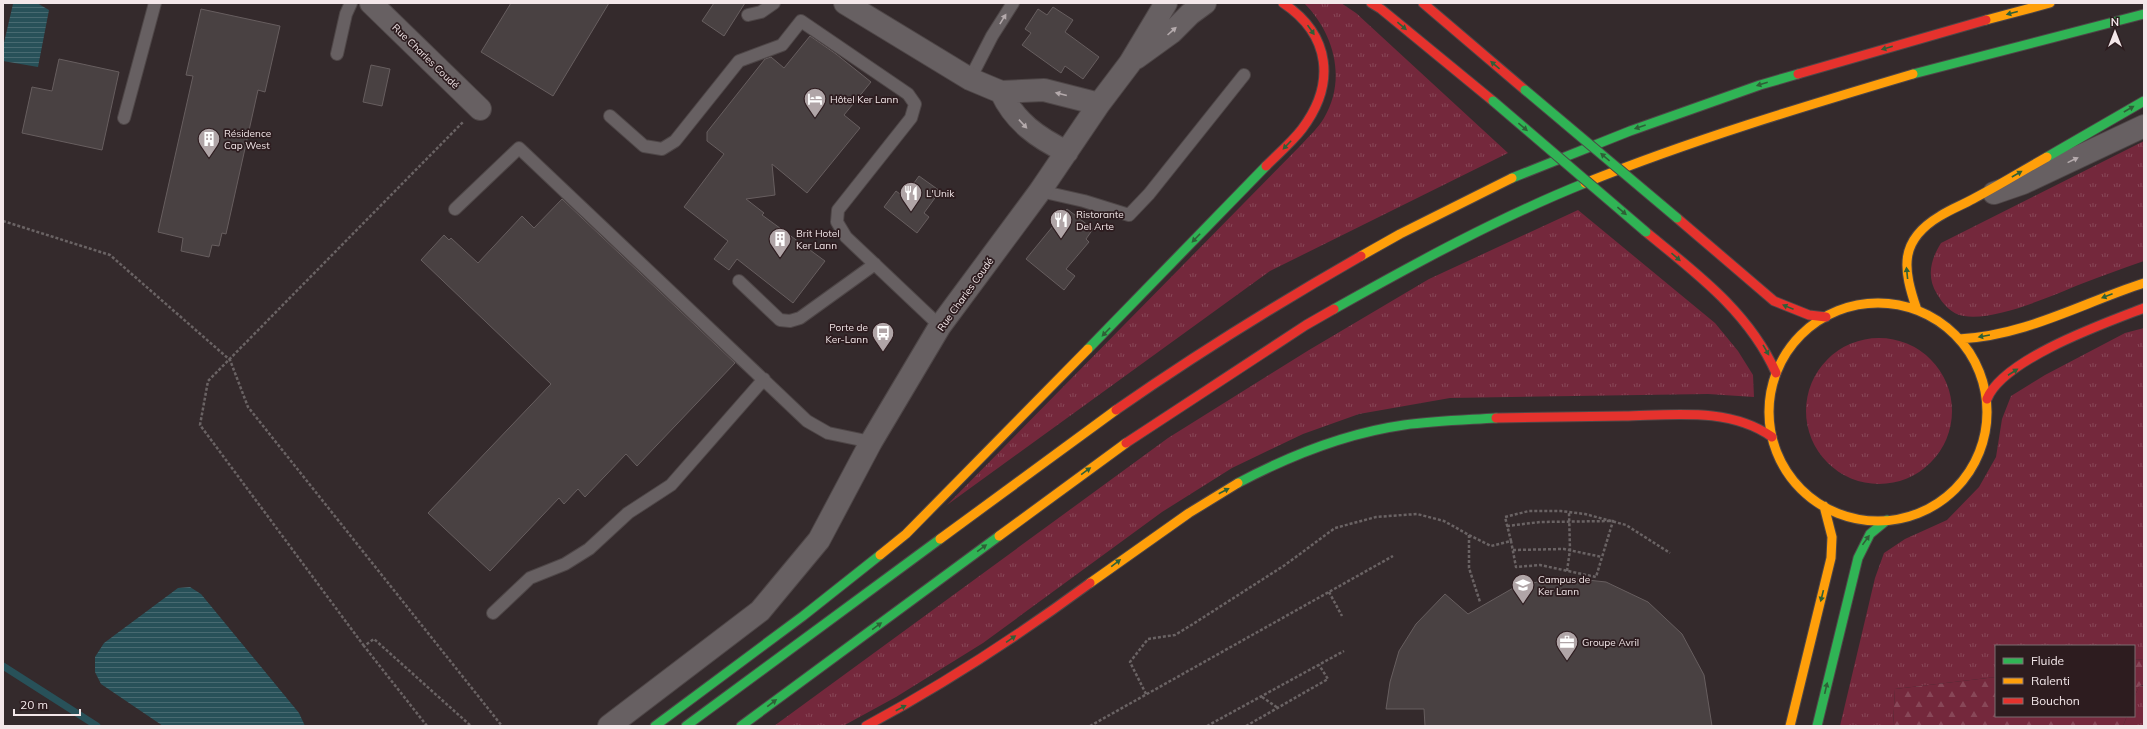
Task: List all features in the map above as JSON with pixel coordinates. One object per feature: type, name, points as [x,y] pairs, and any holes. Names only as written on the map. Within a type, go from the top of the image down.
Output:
[{"type":"main road","points":[[655,726],[803,616],[906,534],[995,446],[1302,130],[1315,110],[1324,84],[1324,63],[1319,42],[1310,27],[1283,3]]},
{"type":"main road","points":[[1371,3],[1381,9],[1493,101],[1713,289],[1740,316],[1760,340],[1773,363],[1776,373]]},
{"type":"main road","points":[[1423,3],[1774,301],[1809,315],[1826,317]]},
{"type":"main road","points":[[686,726],[1072,441],[1176,368],[1286,299],[1400,234],[1520,174],[1638,128],[1760,85],[2050,3]]},
{"type":"main road","points":[[741,726],[1144,430],[1306,325],[1440,251],[1544,200],[1656,155],[1774,115],[1932,68],[2144,14]]},
{"type":"main road","points":[[1917,310],[1908,284],[1906,264],[1909,249],[1922,228],[1941,215],[1972,200],[2144,101]]},
{"type":"main road","points":[[1959,339],[1969,339],[2008,332],[2044,322],[2083,305],[2144,283]]},
{"type":"main road","points":[[1870,303],[1894,304],[1917,310],[1946,327],[1959,339],[1972,356],[1982,377],[1987,399],[1987,420],[1983,442],[1975,462],[1963,481],[1947,496],[1929,508],[1909,516],[1887,520],[1865,520],[1844,515],[1824,506],[1806,493],[1791,477],[1780,458],[1772,438],[1769,416],[1771,394],[1776,373],[1788,351],[1805,332],[1826,317],[1847,308],[1870,303]]},
{"type":"main road","points":[[1987,399],[1993,387],[2039,355],[2106,322],[2144,308]]},
{"type":"main road","points":[[866,726],[921,697],[990,654],[1133,551],[1210,499],[1264,470],[1320,446],[1377,430],[1445,419],[1595,416],[1706,416],[1735,419],[1763,428],[1772,438]]},
{"type":"main road","points":[[1790,726],[1831,558],[1832,537],[1824,506]]},
{"type":"main road","points":[[1816,726],[1855,566],[1862,546],[1874,529],[1887,520]]},
{"type":"street","name":"Rue Charles Coudé","points":[[371,3],[474,113]]},
{"type":"street","points":[[845,3],[970,79],[1002,92],[1044,90],[1099,104]]},
{"type":"street","points":[[1130,63],[1166,3]]},
{"type":"street","points":[[1130,63],[1172,32],[1190,14],[1206,3]]},
{"type":"street","name":"Rue Charles Coudé","points":[[609,726],[760,610],[819,540],[871,442],[940,326],[1040,192],[1099,104],[1130,63]]},
{"type":"street","points":[[1002,92],[1009,109],[1028,129],[1050,144],[1067,152]]},
{"type":"street","points":[[1972,200],[2023,183],[2144,126]]},
{"type":"lane","points":[[124,118],[155,3]]},
{"type":"lane","points":[[337,54],[346,14],[351,3]]},
{"type":"lane","points":[[748,16],[761,12],[774,3]]},
{"type":"lane","points":[[970,79],[992,36],[1013,3]]},
{"type":"lane","points":[[610,116],[644,146],[662,149],[675,140],[739,61],[782,45],[801,21],[908,94],[915,104],[911,118],[838,210],[837,222],[846,237],[940,326]]},
{"type":"lane","points":[[1040,192],[1084,201],[1129,215],[1149,194],[1244,74]]},
{"type":"lane","points":[[455,209],[519,148],[807,420],[828,433],[871,442]]},
{"type":"lane","points":[[739,282],[780,320],[790,321],[800,318],[875,264]]},
{"type":"lane","points":[[493,613],[530,578],[565,564],[589,549],[628,513],[671,486],[764,379]]},
{"type":"path","points":[[428,726],[364,646],[200,425],[208,381],[474,113]]},
{"type":"path","points":[[3,221],[110,254],[230,360],[248,406],[502,726]]},
{"type":"path","points":[[1613,521],[1596,577],[1540,565],[1516,567],[1505,517],[1529,511],[1569,512],[1613,521],[1626,525],[1670,553]]},
{"type":"path","points":[[1567,571],[1570,550],[1569,512]]},
{"type":"path","points":[[1146,694],[1130,662],[1148,638],[1175,635],[1285,566],[1335,528],[1376,517],[1417,514],[1444,521],[1491,546],[1511,541]]},
{"type":"path","points":[[1508,526],[1540,522],[1569,523],[1613,521]]},
{"type":"path","points":[[1469,535],[1469,568],[1480,602]]},
{"type":"path","points":[[1513,550],[1544,548],[1570,550],[1602,557]]},
{"type":"path","points":[[1090,726],[1394,556]]},
{"type":"path","points":[[1329,592],[1342,616]]},
{"type":"path","points":[[364,646],[374,639],[471,726]]},
{"type":"path","points":[[1207,726],[1344,651]]},
{"type":"path","points":[[1246,726],[1328,679],[1319,665]]},
{"type":"path","points":[[1262,697],[1278,708]]},
{"type":"green space","points":[[1304,3],[1341,3],[1356,13],[1508,153],[1270,271],[947,505],[1302,144],[1322,121],[1331,103],[1335,88],[1336,72],[1334,57],[1330,42],[1323,28]]},
{"type":"green space","points":[[2144,141],[2144,261],[2039,301],[1992,315],[1977,317],[1959,315],[1951,311],[1942,301],[1934,287],[1931,274],[1932,261],[1941,243]]},
{"type":"green space","points":[[1578,210],[1715,323],[1738,351],[1753,375],[1754,397],[1708,394],[1450,398],[1359,414],[1303,434],[1232,468],[1162,512],[983,643],[896,697],[843,726],[774,726],[1168,438],[1309,350],[1429,279]]},
{"type":"green space","points":[[2144,328],[2144,659],[2135,660],[2135,645],[1995,645],[1995,677],[1895,689],[1893,726],[1840,726],[1875,578],[1884,553],[1905,539],[1947,520],[1979,487],[1996,457],[2002,419],[2011,396],[2045,375],[2125,333]]},
{"type":"green space","points":[[1872,338],[1886,338],[1914,346],[1931,359],[1944,376],[1947,383],[1951,397],[1951,425],[1947,439],[1940,452],[1931,463],[1914,476],[1907,479],[1886,484],[1872,484],[1844,476],[1827,463],[1822,457],[1811,439],[1806,418],[1806,404],[1814,376],[1827,359],[1833,354],[1851,343]]},
{"type":"green space","points":[[2144,659],[2144,685],[2139,686],[2135,696],[2135,660]]},
{"type":"green space","points":[[1995,677],[1995,717],[2127,717],[2123,726],[1893,726],[1895,689]]},
{"type":"green space","points":[[2139,686],[2144,686],[2144,726],[2123,726],[2127,717],[2135,717],[2135,696]]},
{"type":"water","points":[[37,3],[49,10],[38,67],[3,61],[3,47],[13,4]]},
{"type":"water","points":[[190,587],[201,594],[299,713],[305,726],[163,726],[101,684],[95,672],[95,657],[104,643],[178,588]]},
{"type":"building","points":[[511,3],[609,3],[553,96],[481,52]]},
{"type":"building","points":[[714,3],[745,3],[724,36],[702,21]]},
{"type":"building","points":[[1053,7],[1073,20],[1065,32],[1099,57],[1083,79],[1065,66],[1061,73],[1022,45],[1031,33],[1025,29],[1038,9],[1047,15]]},
{"type":"building","name":"Résidence Cap West","points":[[201,9],[280,26],[265,92],[258,90],[226,234],[222,233],[219,246],[212,245],[209,257],[181,251],[183,238],[158,232],[193,76],[186,75]]},
{"type":"building","points":[[810,36],[836,54],[871,82],[844,115],[860,128],[807,193],[772,164],[775,195],[746,199],[764,213],[762,215],[825,261],[793,303],[737,259],[729,270],[714,259],[728,241],[684,207],[724,154],[707,141],[707,132],[765,59],[771,57],[784,68]]},
{"type":"building","points":[[59,59],[119,72],[102,150],[22,133],[32,87],[52,91]]},
{"type":"building","points":[[371,65],[390,69],[382,106],[363,102]]},
{"type":"building","points":[[919,176],[940,191],[924,213],[929,217],[917,233],[884,207],[896,191],[904,197]]},
{"type":"building","points":[[562,199],[735,363],[637,466],[626,454],[585,497],[578,489],[564,504],[559,498],[490,571],[428,513],[551,384],[421,260],[444,235],[449,240],[451,238],[478,263],[522,216],[534,228]]},
{"type":"building","points":[[1067,209],[1093,229],[1086,239],[1089,242],[1066,269],[1075,276],[1064,290],[1026,259]]},
{"type":"building","name":"Groupe Avril","points":[[1560,577],[1606,582],[1648,602],[1682,634],[1704,675],[1712,726],[1425,726],[1424,709],[1386,709],[1390,682],[1399,651],[1416,624],[1445,594],[1468,614],[1515,587]]},
{"type":"waterway","points":[[3,666],[97,726]]},
{"type":"traffic: fast","points":[[1913,74],[2144,14]]},
{"type":"traffic: fast","points":[[1512,178],[1630,131],[1760,85],[1798,74]]},
{"type":"traffic: fast","points":[[1525,90],[1677,218]]},
{"type":"traffic: fast","points":[[1493,101],[1646,232]]},
{"type":"traffic: fast","points":[[2047,157],[2144,101]]},
{"type":"traffic: fast","points":[[1088,349],[1266,166]]},
{"type":"traffic: fast","points":[[1334,309],[1489,226],[1585,183]]},
{"type":"traffic: fast","points":[[1238,483],[1298,455],[1361,434],[1404,425],[1496,418]]},
{"type":"traffic: fast","points":[[1817,726],[1858,558],[1870,534],[1887,520]]},
{"type":"traffic: fast","points":[[741,726],[999,536]]},
{"type":"traffic: fast","points":[[686,726],[940,539]]},
{"type":"traffic: fast","points":[[655,726],[803,616],[880,555]]},
{"type":"traffic: slow","points":[[1986,20],[2050,3]]},
{"type":"traffic: slow","points":[[1585,183],[1707,138],[1913,74]]},
{"type":"traffic: slow","points":[[1917,310],[1912,295],[1907,269],[1911,246],[1917,235],[1926,226],[1944,214],[2047,157]]},
{"type":"traffic: slow","points":[[1361,256],[1400,234],[1512,178]]},
{"type":"traffic: slow","points":[[1959,339],[1983,337],[2007,332],[2053,317],[2144,283]]},
{"type":"traffic: slow","points":[[1878,303],[1910,308],[1920,312],[1929,316],[1955,335],[1974,361],[1978,370],[1982,380],[1987,412],[1982,444],[1978,454],[1974,463],[1955,489],[1929,508],[1920,512],[1910,516],[1878,521],[1846,516],[1836,512],[1827,508],[1801,489],[1782,463],[1778,454],[1774,444],[1769,412],[1774,380],[1778,370],[1782,361],[1801,335],[1827,316],[1836,312],[1846,308],[1878,303]]},
{"type":"traffic: slow","points":[[880,555],[906,534],[1088,349]]},
{"type":"traffic: slow","points":[[940,539],[1116,410]]},
{"type":"traffic: slow","points":[[999,536],[1126,443]]},
{"type":"traffic: slow","points":[[1090,583],[1189,513],[1238,483]]},
{"type":"traffic: slow","points":[[1790,726],[1831,558],[1832,537],[1824,506]]},
{"type":"traffic: jam","points":[[1266,166],[1302,129],[1313,112],[1320,95],[1324,78],[1323,61],[1319,45],[1311,30],[1299,16],[1283,3]]},
{"type":"traffic: jam","points":[[1371,3],[1381,9],[1493,101]]},
{"type":"traffic: jam","points":[[1423,3],[1525,90]]},
{"type":"traffic: jam","points":[[1798,74],[1986,20]]},
{"type":"traffic: jam","points":[[1677,218],[1774,301],[1809,315],[1826,317]]},
{"type":"traffic: jam","points":[[1646,232],[1684,263],[1720,295],[1736,312],[1765,351],[1776,373]]},
{"type":"traffic: jam","points":[[1116,410],[1237,330],[1361,256]]},
{"type":"traffic: jam","points":[[1987,399],[1997,384],[2013,370],[2033,357],[2081,333],[2144,308]]},
{"type":"traffic: jam","points":[[1126,443],[1306,325],[1334,309]]},
{"type":"traffic: jam","points":[[1496,418],[1681,414],[1701,415],[1738,421],[1756,427],[1772,437]]},
{"type":"traffic: jam","points":[[866,726],[980,659],[1036,622],[1090,583]]},
{"type":"place","name":"Hôtel Ker Lann","points":[[815,118]]},
{"type":"place","name":"Résidence Cap West","points":[[209,158]]},
{"type":"place","name":"L'Unik","points":[[911,212]]},
{"type":"place","name":"Ristorante Del Arte","points":[[1061,240]]},
{"type":"place","name":"Brit Hotel Ker Lann","points":[[780,258]]},
{"type":"place","name":"Porte de Ker-Lann","points":[[883,352]]},
{"type":"place","name":"Campus de Ker Lann","points":[[1523,604]]},
{"type":"place","name":"Groupe Avril","points":[[1567,662]]}]
